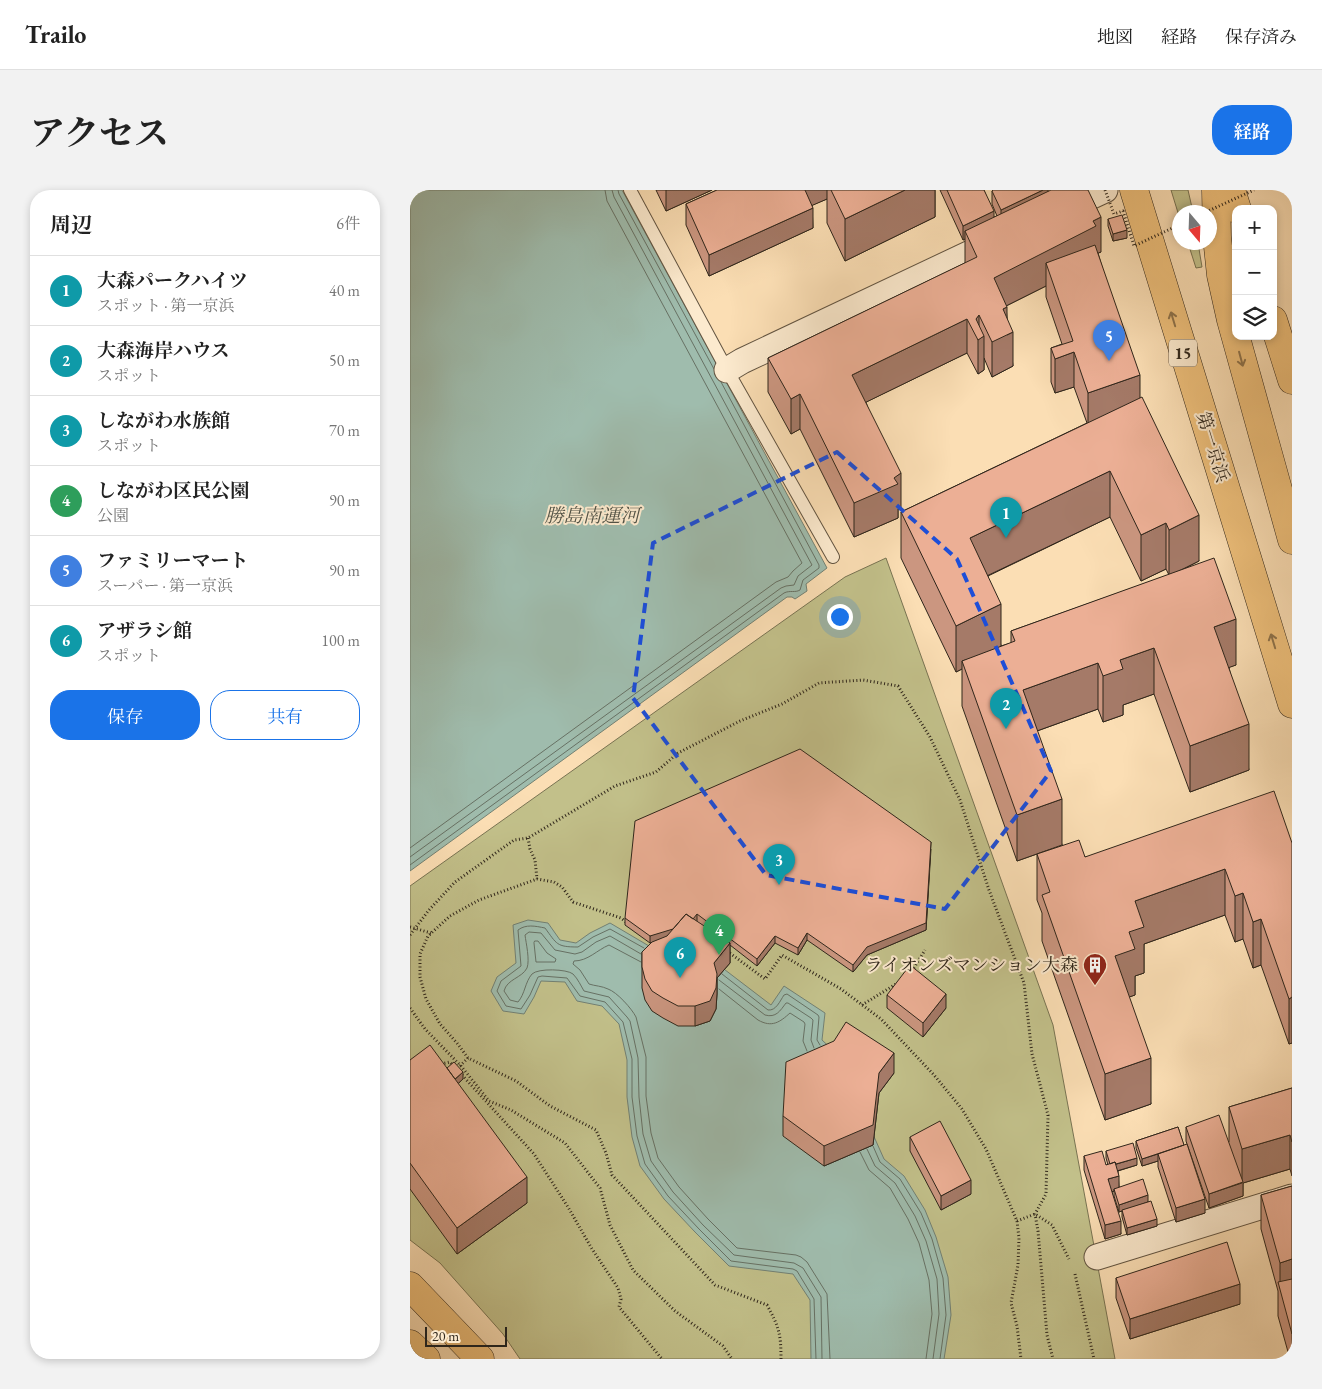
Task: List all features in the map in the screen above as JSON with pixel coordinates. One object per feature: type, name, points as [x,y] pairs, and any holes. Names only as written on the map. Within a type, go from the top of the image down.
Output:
[{"type":"main road","name":"第一京浜","points":[[1134,190],[1292,704]]},
{"type":"main road","points":[[1216,190],[1217,237],[1221,275],[1230,320],[1292,540]]},
{"type":"main road","points":[[1231,190],[1236,205]]},
{"type":"main road","points":[[1277,333],[1292,380]]},
{"type":"main road","points":[[410,1286],[480,1359]]},
{"type":"main road","points":[[410,1344],[426,1359]]},
{"type":"street","points":[[1046,218],[1105,190]]},
{"type":"street","points":[[727,370],[742,361],[1019,230]]},
{"type":"street","points":[[1097,1257],[1292,1197]]},
{"type":"lane","points":[[630,190],[727,370],[833,557]]},
{"type":"path","points":[[1105,190],[1114,214],[1123,211],[1134,246],[1172,229]]},
{"type":"path","points":[[1217,207],[1254,190]]},
{"type":"path","points":[[410,935],[455,882],[514,840],[528,838],[615,786],[656,772],[678,753],[740,721],[782,704],[819,683],[863,680],[898,686],[930,737],[960,800],[989,890],[1024,983],[1032,1054],[1048,1115],[1046,1194],[1035,1214],[1018,1221]]},
{"type":"path","points":[[528,838],[535,860],[536,879]]},
{"type":"path","points":[[628,923],[621,918],[573,902],[562,886],[554,882],[536,879],[472,903],[450,916],[428,936],[420,954],[420,977],[426,998],[440,1024],[468,1058],[516,1081],[550,1106],[596,1130],[606,1153],[612,1175],[715,1285],[767,1305],[777,1323],[781,1340],[781,1359]]},
{"type":"path","points":[[410,927],[431,933]]},
{"type":"path","points":[[908,977],[925,950]]},
{"type":"path","points":[[727,951],[765,979],[782,955],[841,989],[881,1019],[934,1075],[962,1109],[986,1149],[1018,1221],[1018,1265],[1012,1303],[1021,1359]]},
{"type":"path","points":[[862,1005],[900,982]]},
{"type":"path","points":[[410,1008],[424,1029],[461,1066],[489,1101],[511,1110],[565,1143],[600,1188],[610,1225],[634,1270],[675,1311],[723,1346],[732,1359]]},
{"type":"path","points":[[438,1064],[450,1062],[454,1067],[461,1066],[468,1058]]},
{"type":"path","points":[[461,1074],[534,1154],[568,1207],[592,1250],[618,1288],[621,1299],[619,1306],[662,1359]]},
{"type":"path","points":[[1035,1214],[1052,1225],[1070,1260]]},
{"type":"path","points":[[1035,1214],[1048,1335],[1053,1359]]},
{"type":"path","points":[[1074,1269],[1094,1359]]},
{"type":"highlighted area","points":[[837,452],[957,559],[1051,771],[945,909],[766,875],[633,698],[653,543]]},
{"type":"shaded area","points":[[1171,190],[1188,190],[1191,205],[1176,205]]},
{"type":"shaded area","points":[[1190,250],[1199,250],[1202,267],[1196,268]]},
{"type":"shaded area","points":[[886,558],[1053,1025],[1115,1359],[520,1359],[503,1334],[440,1263],[410,1240],[410,886],[845,577]]},
{"type":"water","name":"勝島南運河","points":[[410,190],[622,190],[827,568],[806,584],[807,591],[795,599],[787,597],[410,871]]},
{"type":"water","points":[[528,920],[548,923],[560,940],[576,943],[590,933],[610,923],[649,946],[678,934],[771,1005],[784,986],[825,1013],[822,1040],[837,1054],[884,1159],[904,1176],[925,1210],[936,1237],[948,1277],[951,1315],[944,1359],[811,1359],[810,1300],[793,1274],[729,1266],[664,1199],[640,1166],[632,1137],[627,1097],[627,1060],[619,1024],[602,1006],[577,1001],[565,982],[541,981],[524,1014],[503,1011],[491,991],[497,977],[516,963],[513,925]]},
{"type":"building","points":[[717,190],[805,190],[813,208],[709,255],[686,204]]},
{"type":"building","points":[[831,190],[905,190],[845,219]]},
{"type":"building","points":[[947,190],[984,190],[994,211],[963,226]]},
{"type":"building","points":[[993,190],[1043,190],[1001,210]]},
{"type":"building","points":[[1051,190],[1088,190],[1101,217],[1093,221],[1096,226],[994,278],[1007,307],[1003,309],[1013,332],[992,342],[979,315],[976,319],[984,336],[978,340],[967,319],[852,375],[901,473],[894,478],[898,484],[854,503],[800,394],[791,399],[768,358],[977,257],[965,231]]},
{"type":"building","points":[[1122,215],[1127,230],[1113,234],[1108,219]]},
{"type":"building","points":[[1095,245],[1140,375],[1088,393],[1074,352],[1055,359],[1051,348],[1073,341],[1046,263]]},
{"type":"building","points":[[1142,397],[1199,515],[1169,530],[1166,523],[1141,535],[1110,471],[970,538],[1001,604],[956,626],[901,512]]},
{"type":"building","points":[[1214,558],[1236,619],[1214,627],[1249,724],[1190,746],[1154,648],[1120,660],[1123,669],[1103,676],[1098,663],[1023,690],[1062,799],[1017,815],[962,661],[1015,641],[1011,631]]},
{"type":"building","points":[[800,749],[931,842],[926,923],[867,947],[853,965],[807,933],[798,948],[775,936],[757,959],[697,914],[693,919],[686,914],[673,929],[650,936],[625,918],[635,821]]},
{"type":"building","points":[[1274,791],[1292,843],[1292,997],[1289,999],[1261,919],[1253,922],[1243,893],[1235,896],[1225,869],[1135,901],[1144,927],[1129,932],[1135,949],[1115,956],[1151,1058],[1105,1074],[1042,895],[1050,892],[1037,854],[1079,840],[1085,857]]},
{"type":"building","points":[[686,914],[730,943],[714,963],[717,974],[716,988],[710,1001],[695,1006],[678,1006],[652,991],[645,979],[642,967],[642,952],[652,942],[667,936]]},
{"type":"building","points":[[910,965],[946,994],[923,1023],[887,995]]},
{"type":"building","points":[[846,1022],[894,1053],[879,1073],[873,1125],[824,1146],[783,1116],[786,1062],[834,1041]]},
{"type":"building","points":[[430,1045],[527,1177],[457,1228],[410,1163],[410,1060]]},
{"type":"building","points":[[454,1062],[463,1072],[455,1079],[447,1068]]},
{"type":"building","points":[[1292,1088],[1292,1142],[1290,1135],[1242,1149],[1229,1107]]},
{"type":"building","points":[[1219,1115],[1243,1182],[1209,1194],[1186,1127]]},
{"type":"building","points":[[940,1121],[971,1180],[941,1196],[910,1137]]},
{"type":"building","points":[[1178,1127],[1184,1145],[1142,1159],[1136,1141]]},
{"type":"building","points":[[1133,1143],[1137,1158],[1110,1164],[1106,1151]]},
{"type":"building","points":[[1187,1144],[1205,1199],[1176,1208],[1158,1154]]},
{"type":"building","points":[[1102,1151],[1106,1165],[1115,1162],[1119,1176],[1108,1179],[1121,1221],[1105,1225],[1084,1156]]},
{"type":"building","points":[[1143,1179],[1148,1195],[1119,1205],[1114,1189]]},
{"type":"building","points":[[1292,1186],[1292,1259],[1280,1263],[1261,1195]]},
{"type":"building","points":[[1151,1201],[1157,1219],[1127,1228],[1122,1210]]},
{"type":"building","points":[[1227,1242],[1240,1284],[1130,1319],[1116,1278]]},
{"type":"building","points":[[1292,1279],[1292,1334],[1278,1282]]},
{"type":"place","name":"ファミリーマート","points":[[1109,361]]},
{"type":"place","name":"大森パークハイツ","points":[[1006,538]]},
{"type":"place","name":"大森海岸ハウス","points":[[1006,729]]},
{"type":"place","name":"しながわ水族館","points":[[779,885]]},
{"type":"place","name":"しながわ区民公園","points":[[719,955]]},
{"type":"place","name":"アザラシ館","points":[[680,978]]},
{"type":"place","name":"ライオンズマンション大森","points":[[1095,986]]}]
